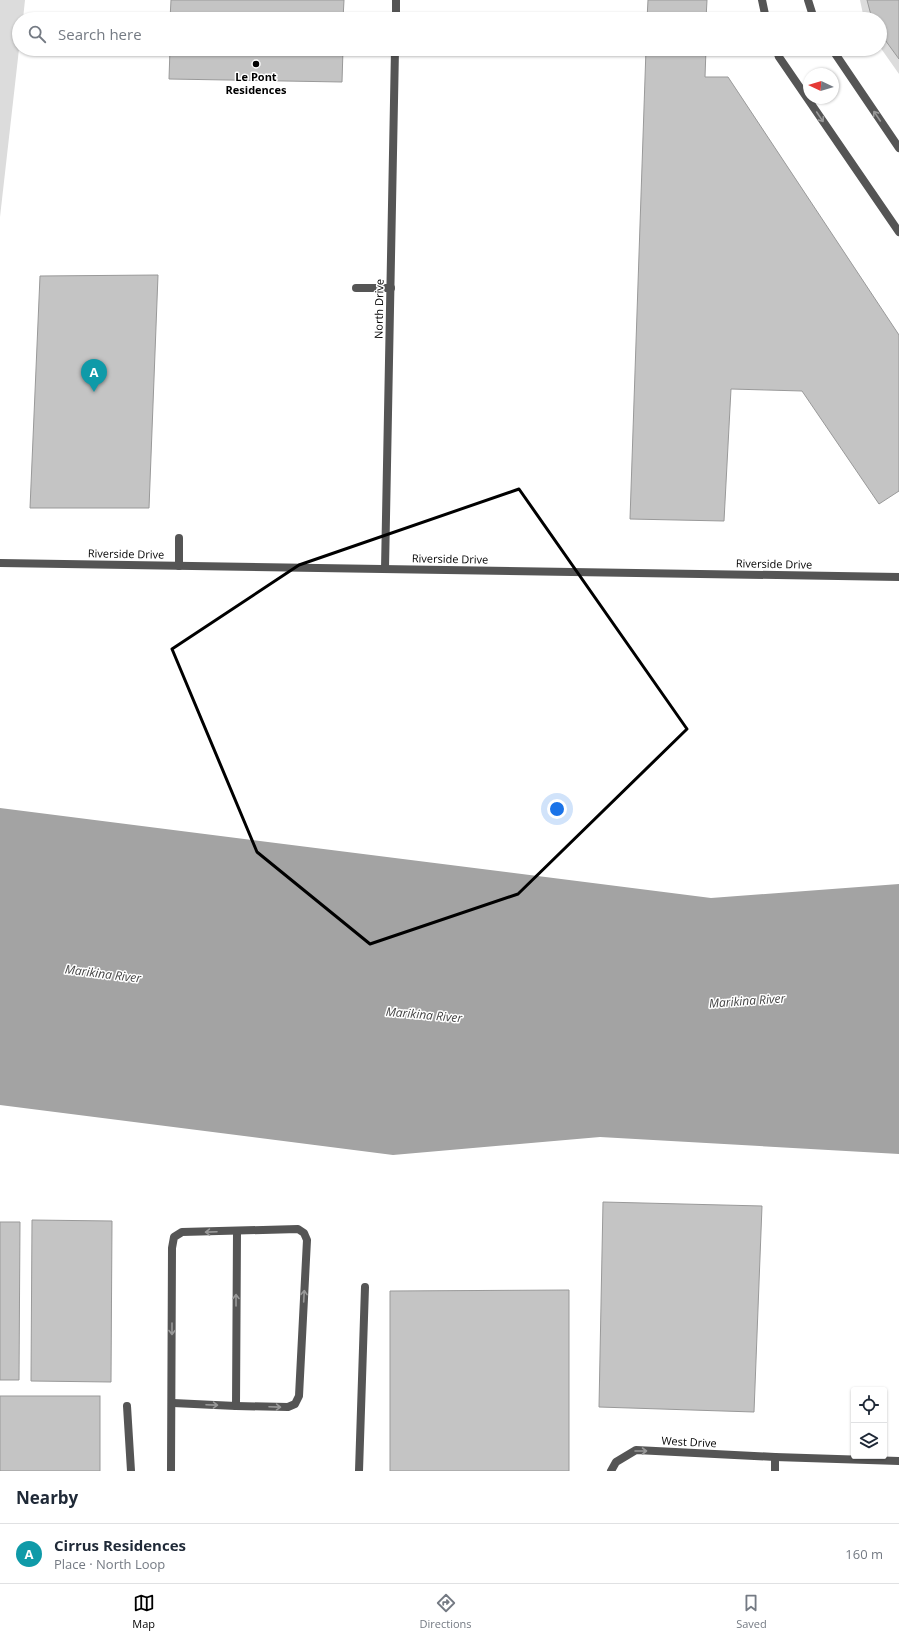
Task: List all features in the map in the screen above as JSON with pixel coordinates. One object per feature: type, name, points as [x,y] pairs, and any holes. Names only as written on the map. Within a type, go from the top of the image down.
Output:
[{"type":"street","points":[[396,0],[396,12]]},
{"type":"street","points":[[762,0],[765,12]]},
{"type":"street","points":[[808,0],[812,12]]},
{"type":"street","name":"North Drive","points":[[385,569],[395,56]]},
{"type":"street","points":[[779,56],[899,232]]},
{"type":"street","points":[[837,56],[899,148]]},
{"type":"street","points":[[356,288],[391,288]]},
{"type":"street","points":[[179,566],[180,538]]},
{"type":"street","name":"Riverside Drive","points":[[0,563],[899,577]]},
{"type":"street","points":[[171,1471],[173,1403],[172,1248],[174,1237],[182,1232],[298,1229],[304,1233],[307,1240],[299,1396],[295,1404],[288,1407],[173,1403]]},
{"type":"street","points":[[236,1406],[237,1231]]},
{"type":"street","points":[[359,1471],[365,1287]]},
{"type":"street","points":[[127,1406],[131,1471]]},
{"type":"street","name":"West Drive","points":[[611,1471],[616,1462],[636,1450],[899,1461]]},
{"type":"street","points":[[775,1457],[775,1471]]},
{"type":"highlighted area","points":[[519,489],[687,729],[518,894],[370,944],[257,852],[172,649],[299,565]]},
{"type":"shaded area","points":[[0,0],[25,0],[24,12],[12,12],[12,56],[18,56],[0,217]]},
{"type":"shaded area","points":[[860,0],[899,0],[899,74],[886,56],[887,12],[863,12]]},
{"type":"water","name":"Marikina River","points":[[0,808],[711,898],[899,884],[899,1154],[600,1137],[393,1155],[0,1105]]},
{"type":"building","points":[[171,0],[344,0],[343,12],[170,12]]},
{"type":"building","points":[[648,0],[707,0],[706,12],[647,12]]},
{"type":"building","points":[[867,0],[899,0],[899,59],[887,43],[887,12],[870,12]]},
{"type":"building","name":"Le Pont Residences","points":[[170,56],[343,56],[342,82],[169,79]]},
{"type":"building","points":[[646,56],[706,56],[705,77],[728,77],[899,335],[899,491],[879,504],[802,391],[731,389],[724,521],[630,519]]},
{"type":"building","points":[[158,275],[149,508],[30,508],[40,276]]},
{"type":"building","points":[[603,1202],[762,1206],[754,1412],[599,1407]]},
{"type":"building","points":[[32,1220],[112,1221],[111,1382],[31,1381]]},
{"type":"building","points":[[0,1222],[20,1222],[19,1380],[0,1380]]},
{"type":"building","points":[[569,1290],[569,1471],[390,1471],[390,1291]]},
{"type":"building","points":[[0,1396],[100,1396],[100,1471],[0,1471]]},
{"type":"place","name":"Le Pont Residences","points":[[256,64]]},
{"type":"place","name":"Cirrus Residences","points":[[94,392]]}]
